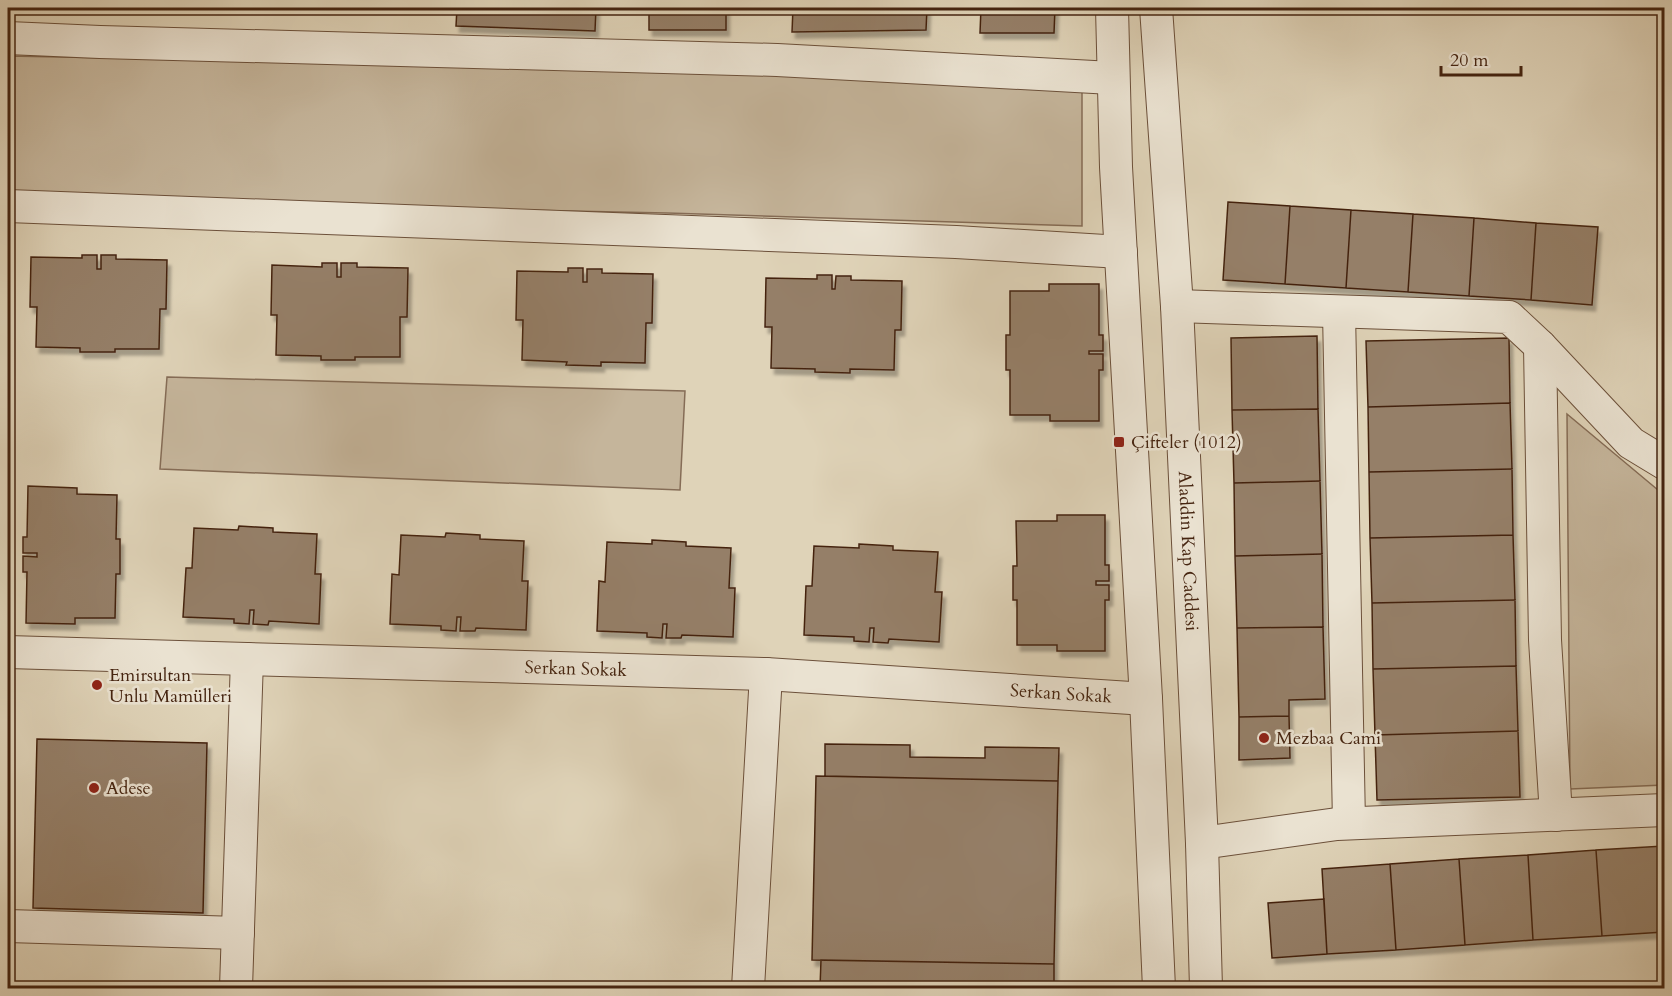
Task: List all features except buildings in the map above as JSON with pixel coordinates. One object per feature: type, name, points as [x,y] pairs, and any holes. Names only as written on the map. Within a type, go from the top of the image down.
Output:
[{"type":"street","points":[[1112,8],[1121,252],[1146,699],[1159,988]]},
{"type":"street","name":"Aladdin Kap Caddesi","points":[[1156,8],[1177,306],[1202,843],[1206,988]]},
{"type":"street","points":[[8,38],[147,44],[777,60],[1113,78]]},
{"type":"street","points":[[8,206],[956,242],[1121,252]]},
{"type":"street","points":[[1177,306],[1509,317],[1631,443],[1665,463]]},
{"type":"street","points":[[1339,312],[1349,823]]},
{"type":"street","points":[[1539,346],[1545,640],[1556,815]]},
{"type":"street","name":"Serkan Sokak","points":[[8,652],[766,674],[1146,699]]},
{"type":"street","points":[[237,988],[247,659]]},
{"type":"street","points":[[237,988],[247,659]]},
{"type":"street","points":[[748,988],[766,674]]},
{"type":"street","points":[[1202,843],[1349,823],[1665,810]]},
{"type":"street","points":[[8,926],[238,933]]},
{"type":"shaded area","points":[[8,56],[651,68],[1082,87],[1082,226],[8,196]]},
{"type":"shaded area","points":[[167,377],[685,391],[680,490],[160,469]]},
{"type":"shaded area","points":[[1567,414],[1664,495],[1664,785],[1570,789]]},
{"type":"place","name":"Çifteler (1012)","points":[[1119,442]]},
{"type":"place","name":"Emirsultan Unlu Mamülleri","points":[[97,685]]},
{"type":"place","name":"Mezbaa Cami","points":[[1264,738]]},
{"type":"place","name":"Adese","points":[[94,788]]}]
